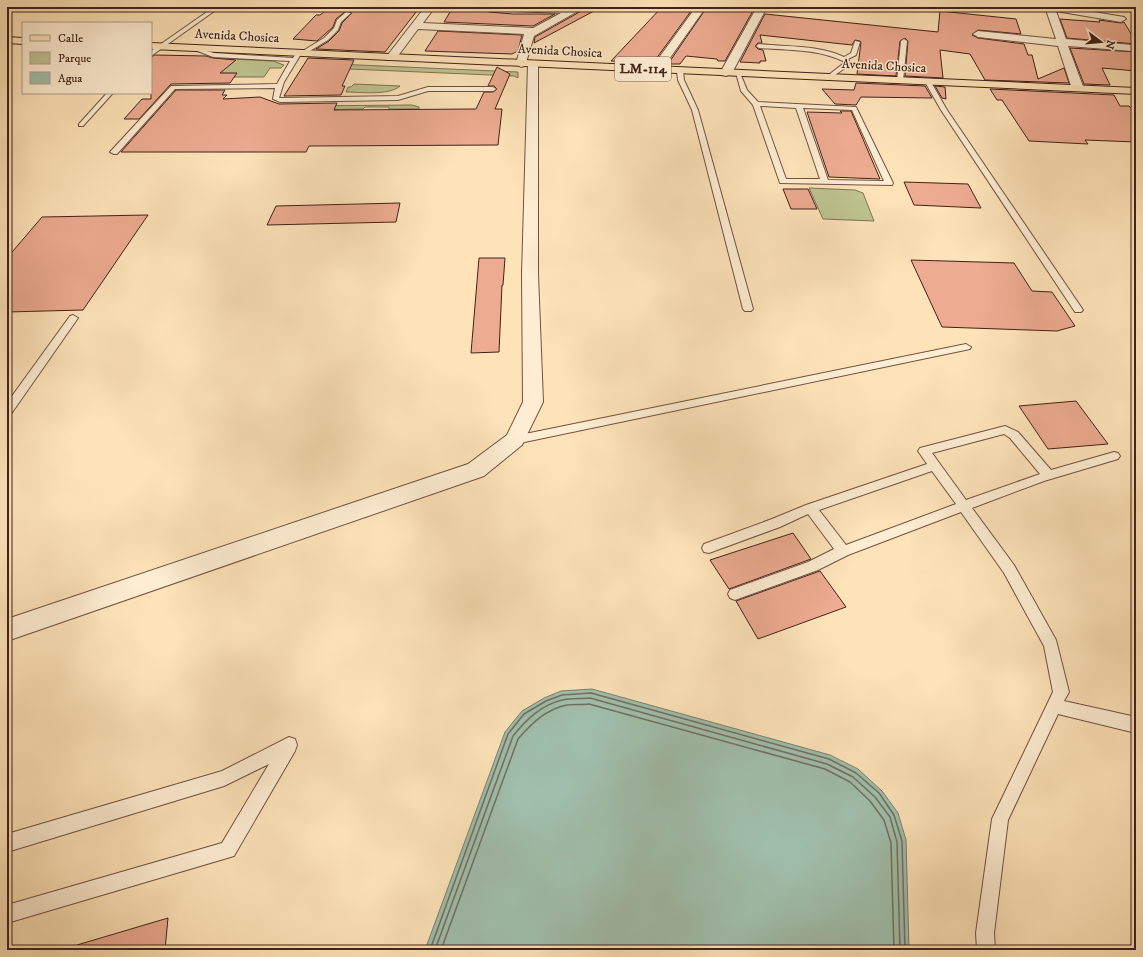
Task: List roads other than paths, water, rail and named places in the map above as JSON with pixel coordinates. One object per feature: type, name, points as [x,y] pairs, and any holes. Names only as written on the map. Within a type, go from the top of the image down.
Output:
[{"type":"main road","points":[[7,40],[22,41]]},
{"type":"main road","name":"Avenida Chosica","points":[[154,49],[197,49],[299,55],[1136,91]]},
{"type":"street","points":[[7,9],[14,7]]},
{"type":"street","points":[[391,58],[430,7]]},
{"type":"street","points":[[489,7],[577,9]]},
{"type":"street","points":[[656,70],[700,7]]},
{"type":"street","points":[[726,73],[762,7]]},
{"type":"street","points":[[1078,89],[1049,8],[1121,19]]},
{"type":"street","points":[[7,630],[476,470],[515,440],[533,402],[527,64],[529,34],[577,9]]},
{"type":"street","points":[[416,26],[534,31]]},
{"type":"street","points":[[978,34],[1132,48]]},
{"type":"lane","points":[[154,49],[217,7]]},
{"type":"lane","points":[[348,13],[326,39],[299,55],[280,86],[276,99],[398,98],[428,89],[492,89]]},
{"type":"lane","points":[[900,81],[904,41]]},
{"type":"lane","points":[[759,46],[824,53],[844,58],[854,54],[857,42]]},
{"type":"lane","points":[[828,78],[846,65],[847,63],[844,58]]},
{"type":"lane","points":[[680,71],[681,80],[695,110],[748,309]]},
{"type":"lane","points":[[738,74],[744,91],[756,104],[783,181],[889,183],[854,108],[756,104]]},
{"type":"lane","points":[[928,82],[944,110],[1078,310]]},
{"type":"lane","points":[[114,152],[173,87],[280,86]]},
{"type":"lane","points":[[81,125],[109,94]]},
{"type":"lane","points":[[799,106],[825,182]]},
{"type":"lane","points":[[7,412],[73,318]]},
{"type":"lane","points":[[515,440],[966,347]]},
{"type":"lane","points":[[986,950],[985,933],[1000,819],[1061,692],[1051,645],[1009,569],[924,451],[1005,430],[1014,435],[1048,475]]},
{"type":"lane","points":[[735,594],[813,566],[843,551],[1048,475],[1114,456]]},
{"type":"lane","points":[[709,548],[776,523],[810,508],[934,466]]},
{"type":"lane","points":[[810,508],[843,551]]},
{"type":"lane","points":[[1054,706],[1136,725]]},
{"type":"lane","points":[[7,843],[224,778],[289,744],[228,850],[7,914]]},
{"type":"water","points":[[592,689],[830,755],[858,769],[882,791],[898,813],[906,840],[909,950],[425,950],[505,732],[522,711],[544,698],[561,691]]}]
